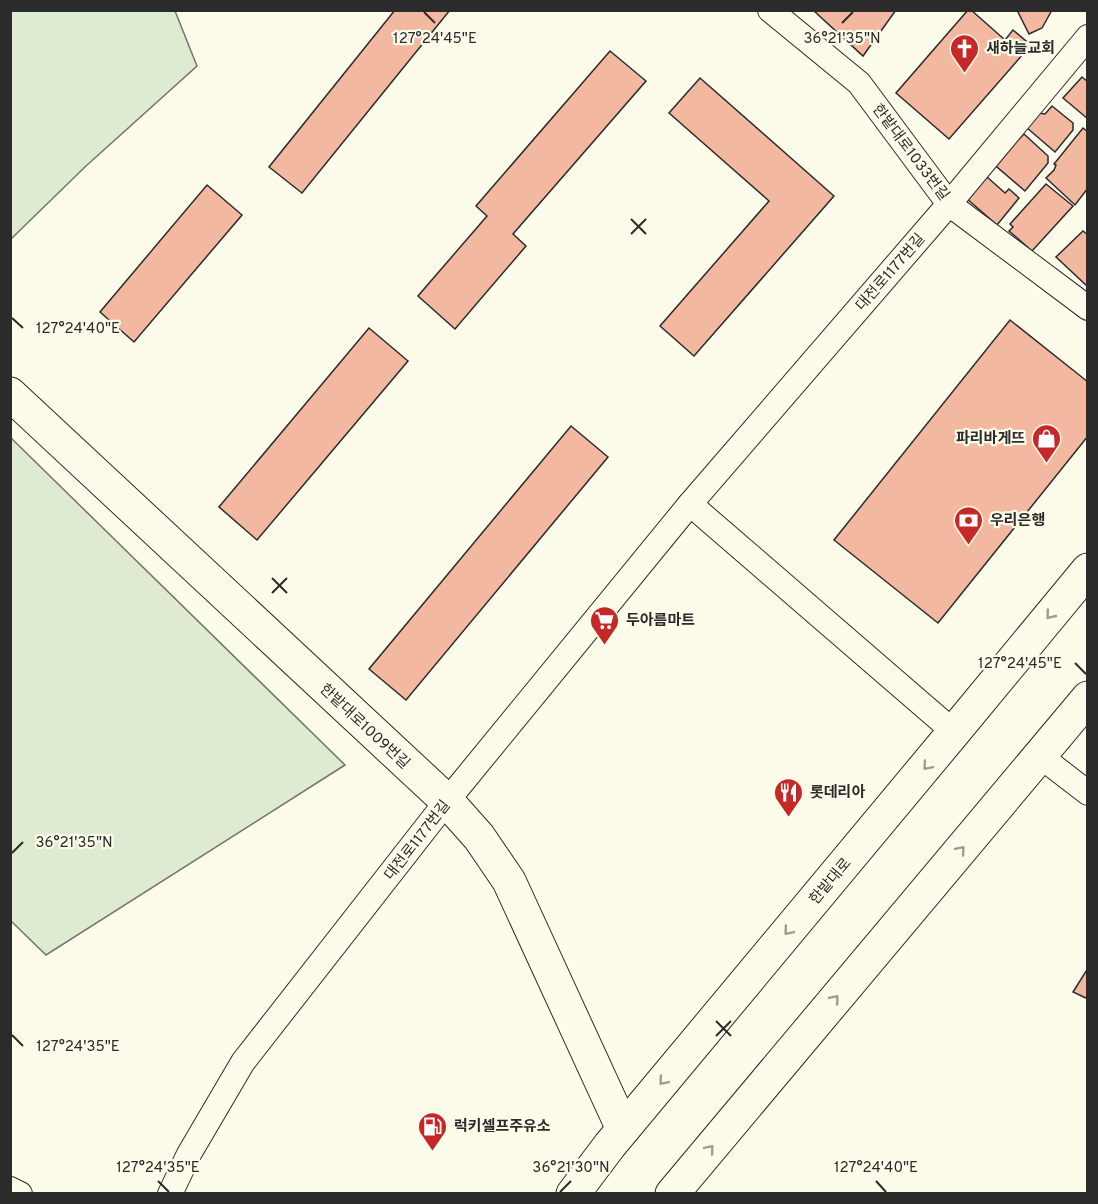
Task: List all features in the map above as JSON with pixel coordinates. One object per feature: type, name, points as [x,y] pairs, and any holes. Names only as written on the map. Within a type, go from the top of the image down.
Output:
[{"type":"main road","name":"한밭대로1009번길","points":[[10,394],[447,801],[479,837],[509,881],[623,1129]]},
{"type":"main road","name":"한밭대로","points":[[573,1194],[623,1129],[1088,570]]},
{"type":"main road","points":[[672,1194],[1088,698]]},
{"type":"street","name":"한밭대로1033번길","points":[[770,10],[859,83],[949,204],[1088,308]]},
{"type":"street","name":"대전로1177번길","points":[[170,1194],[189,1154],[243,1062],[447,801],[690,504],[949,204],[1088,37]]},
{"type":"street","points":[[690,504],[954,732]]},
{"type":"street","points":[[1040,756],[1088,794]]},
{"type":"street","points":[[10,1189],[20,1194]]},
{"type":"green space","points":[[11,10],[175,11],[197,66],[86,166],[11,239]]},
{"type":"green space","points":[[10,437],[345,765],[46,955],[11,921]]},
{"type":"building","points":[[395,10],[450,10],[302,193],[269,167]]},
{"type":"building","points":[[813,10],[896,10],[863,56]]},
{"type":"building","points":[[968,10],[971,10],[1005,40],[1013,30],[1031,45],[949,139],[896,93]]},
{"type":"building","points":[[1017,10],[1052,10],[1042,28],[1029,34]]},
{"type":"building","points":[[610,51],[646,81],[513,234],[526,246],[455,329],[418,296],[487,216],[476,206]]},
{"type":"building","points":[[1082,77],[1088,82],[1088,119],[1063,98]]},
{"type":"building","points":[[700,78],[834,196],[694,356],[660,326],[769,201],[669,113]]},
{"type":"building","points":[[1052,106],[1073,123],[1073,130],[1055,152],[1026,127],[1039,113],[1045,114]]},
{"type":"building","points":[[1083,128],[1088,132],[1088,188],[1075,205],[1046,178],[1054,170],[1056,165],[1054,164]]},
{"type":"building","points":[[1024,134],[1048,156],[1048,163],[1025,191],[990,161]]},
{"type":"building","points":[[986,176],[1005,193],[1009,189],[1019,198],[997,225],[966,198]]},
{"type":"building","points":[[1046,184],[1073,206],[1032,251],[1009,231],[1013,227],[1010,224]]},
{"type":"building","points":[[207,185],[242,215],[134,342],[100,312]]},
{"type":"building","points":[[1083,231],[1088,235],[1087,286],[1056,257]]},
{"type":"building","points":[[1010,320],[1088,382],[1088,436],[938,623],[834,540]]},
{"type":"building","points":[[369,328],[408,361],[257,540],[219,507]]},
{"type":"building","points":[[571,426],[608,457],[406,700],[369,669]]},
{"type":"building","points":[[1088,968],[1088,999],[1073,992]]},
{"type":"place","name":"새하늘교회","points":[[965,74]]},
{"type":"place","name":"파리바게뜨","points":[[1046,464]]},
{"type":"place","name":"우리은행","points":[[969,546]]},
{"type":"place","name":"두아름마트","points":[[605,646]]},
{"type":"place","name":"롯데리아","points":[[789,818]]},
{"type":"place","name":"럭키셀프주유소","points":[[433,1152]]}]
